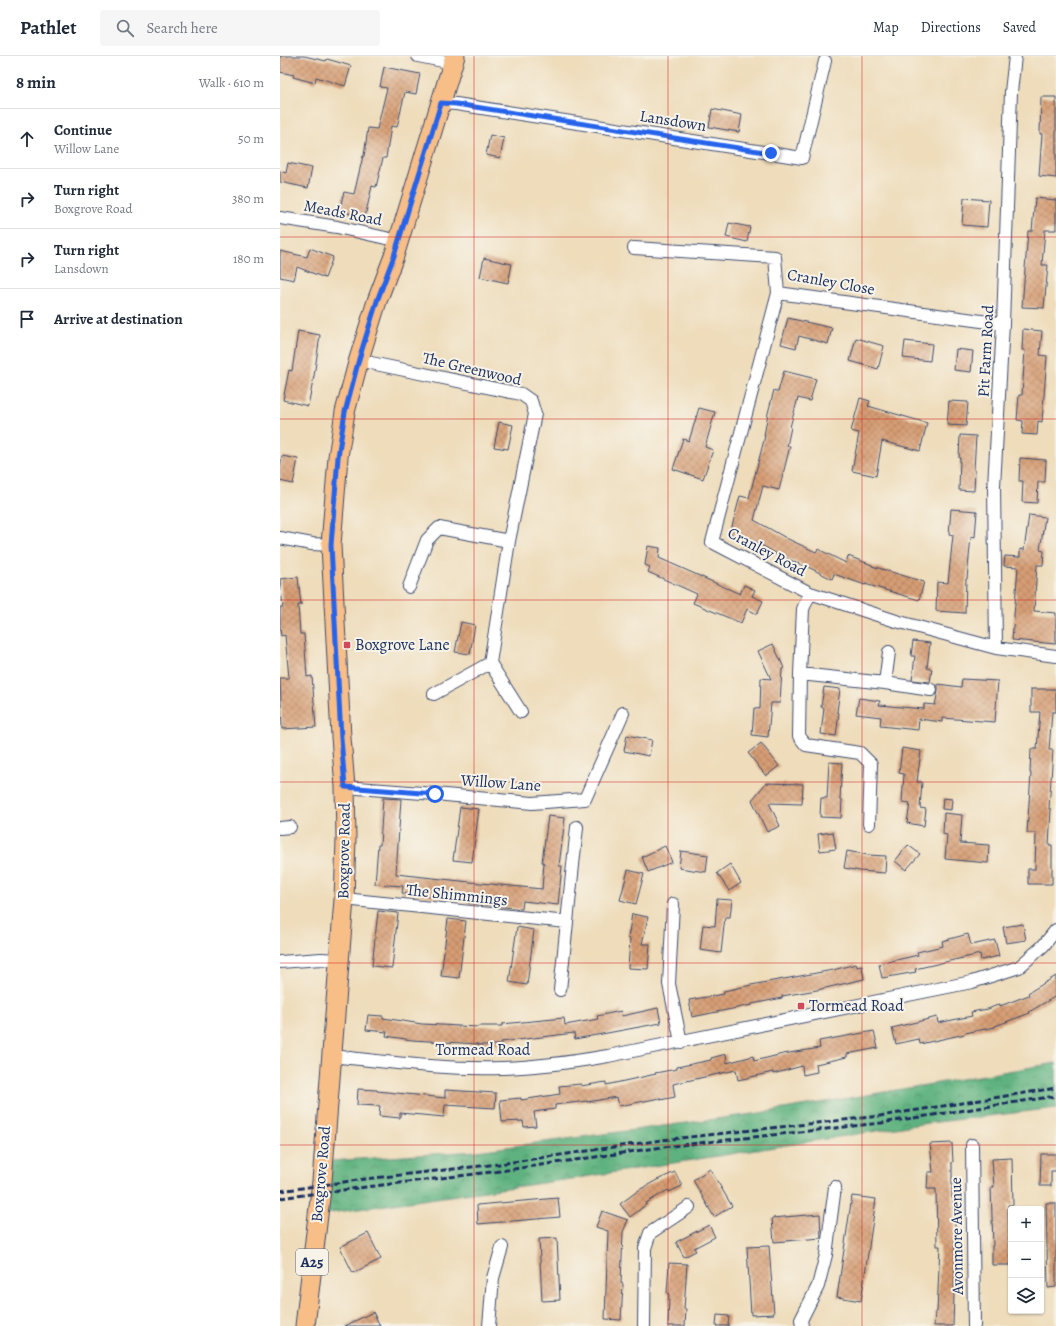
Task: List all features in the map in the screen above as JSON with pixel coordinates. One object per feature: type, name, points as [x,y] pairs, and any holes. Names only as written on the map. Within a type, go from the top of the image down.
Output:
[{"type":"main road","name":"Boxgrove Road","points":[[305,1326],[321,1190],[344,899],[346,840],[345,787],[331,545],[338,457],[345,412],[359,359],[377,301],[399,241],[454,60]]},
{"type":"street","points":[[418,56],[454,60]]},
{"type":"street","name":"Pit Farm Road","points":[[996,648],[994,486],[1003,324],[1011,92],[1014,56]]},
{"type":"street","name":"Lansdown","points":[[441,103],[456,104],[802,158],[825,61]]},
{"type":"street","name":"Meads Road","points":[[280,218],[337,227],[399,241]]},
{"type":"street","name":"Cranley Close","points":[[634,248],[775,256],[778,292],[1003,324]]},
{"type":"street","name":"Cranley Road","points":[[778,292],[712,542],[810,593],[896,621],[996,648],[1056,656]]},
{"type":"street","name":"The Greenwood","points":[[359,359],[371,363],[521,394],[531,401],[535,414],[509,541],[490,663]]},
{"type":"street","points":[[409,587],[427,540],[439,528],[509,541]]},
{"type":"street","points":[[280,538],[312,544],[331,545]]},
{"type":"street","points":[[810,593],[803,609],[799,736],[806,745],[860,753],[871,764],[869,824]]},
{"type":"street","points":[[885,682],[888,652]]},
{"type":"street","points":[[434,694],[490,663],[521,712]]},
{"type":"street","points":[[800,674],[885,682],[931,690]]},
{"type":"street","name":"Willow Lane","points":[[345,787],[532,804],[585,799],[623,713]]},
{"type":"street","points":[[560,990],[577,827]]},
{"type":"street","name":"The Shimmings","points":[[344,899],[567,922]]},
{"type":"street","points":[[673,904],[669,984],[681,1042]]},
{"type":"street","name":"Tormead Road","points":[[332,1056],[425,1065],[502,1068],[549,1066],[608,1056],[972,982],[1019,967],[1044,946],[1056,930]]},
{"type":"street","points":[[280,962],[321,959],[339,960]]},
{"type":"street","name":"Avonmore Avenue","points":[[972,1146],[974,1326]]},
{"type":"street","points":[[802,1326],[801,1320],[818,1286],[826,1255],[835,1188]]},
{"type":"street","points":[[644,1326],[645,1248],[650,1233],[689,1207]]},
{"type":"street","points":[[489,1326],[493,1278],[502,1247]]},
{"type":"green space","points":[[1056,1063],[1056,1108],[921,1124],[578,1178],[323,1214],[330,1161],[477,1151],[760,1113]]},
{"type":"building","points":[[280,56],[304,56],[326,61],[327,59],[351,66],[345,86],[316,77],[315,83],[293,77],[294,75],[280,72]]},
{"type":"building","points":[[384,67],[420,74],[416,94],[405,92],[397,127],[391,126],[386,158],[383,158],[376,187],[372,186],[365,217],[339,211],[344,192],[354,194],[364,156],[368,128],[377,129],[387,88],[380,87]]},
{"type":"building","points":[[1041,97],[1056,97],[1056,178],[1039,176],[1042,134],[1040,134]]},
{"type":"building","points":[[712,109],[742,115],[739,132],[709,127]]},
{"type":"building","points":[[490,135],[504,138],[500,158],[486,155]]},
{"type":"building","points":[[288,163],[312,168],[308,188],[280,182],[280,171],[286,173]]},
{"type":"building","points":[[964,198],[989,200],[987,227],[962,225]]},
{"type":"building","points":[[1035,198],[1056,200],[1056,230],[1045,230],[1042,265],[1048,265],[1044,308],[1022,307],[1028,231],[1032,231]]},
{"type":"building","points":[[729,223],[750,227],[747,242],[726,237]]},
{"type":"building","points":[[310,248],[333,257],[325,278],[297,267],[294,280],[280,277],[280,251],[307,257]]},
{"type":"building","points":[[484,258],[512,264],[508,283],[480,277]]},
{"type":"building","points":[[788,318],[832,328],[828,344],[799,336],[796,348],[781,344]]},
{"type":"building","points":[[1023,329],[1042,331],[1040,355],[1047,356],[1042,422],[1038,421],[1037,435],[1022,434],[1023,421],[1017,420],[1019,395],[1022,395],[1025,350],[1022,350]]},
{"type":"building","points":[[298,331],[320,335],[308,406],[283,400],[289,370],[292,371]]},
{"type":"building","points":[[856,338],[884,346],[878,369],[850,361]]},
{"type":"building","points":[[905,341],[932,344],[930,361],[903,358]]},
{"type":"building","points":[[956,349],[973,351],[971,372],[954,370]]},
{"type":"building","points":[[784,371],[816,379],[810,401],[798,398],[790,427],[787,446],[790,446],[779,490],[763,486],[754,520],[788,539],[816,552],[818,549],[846,563],[848,556],[872,566],[924,582],[919,600],[865,585],[834,574],[832,579],[777,554],[750,539],[730,534],[740,496],[749,498],[765,436],[768,413],[774,390],[778,392]]},
{"type":"building","points":[[860,398],[870,401],[868,406],[927,423],[920,451],[882,441],[876,476],[852,471],[859,433],[851,431]]},
{"type":"building","points":[[949,401],[968,402],[966,426],[947,425]]},
{"type":"building","points":[[699,408],[715,412],[705,447],[713,450],[703,479],[673,469],[683,439],[689,441]]},
{"type":"building","points":[[499,422],[513,425],[508,449],[494,447]]},
{"type":"building","points":[[960,435],[976,436],[974,491],[959,490]]},
{"type":"building","points":[[282,456],[298,459],[293,484],[280,481]]},
{"type":"building","points":[[1020,458],[1046,460],[1045,482],[1038,482],[1037,503],[1022,502],[1023,481],[1019,481]]},
{"type":"building","points":[[951,509],[977,511],[975,537],[971,536],[966,579],[965,613],[936,611],[937,582],[948,583],[953,535],[949,534]]},
{"type":"building","points":[[1029,515],[1045,517],[1040,550],[1044,551],[1043,565],[1037,565],[1034,611],[1056,613],[1056,644],[1012,640],[1018,567],[1004,566],[1005,556],[1020,557],[1020,549],[1024,550]]},
{"type":"building","points":[[648,546],[660,548],[659,558],[740,594],[744,585],[755,590],[752,596],[763,601],[757,614],[747,609],[741,623],[693,603],[697,594],[648,572],[650,567],[645,565]]},
{"type":"building","points":[[298,577],[301,605],[298,605],[300,634],[304,634],[307,677],[312,676],[316,727],[282,729],[280,678],[289,678],[285,635],[281,636],[280,629],[280,607],[283,607],[280,579]]},
{"type":"building","points":[[461,622],[475,625],[470,654],[455,652]]},
{"type":"building","points":[[913,641],[930,643],[927,668],[932,669],[930,682],[912,680],[915,656],[911,656]]},
{"type":"building","points":[[773,644],[784,668],[782,669],[780,703],[771,703],[768,737],[752,735],[754,708],[760,709],[761,678],[771,679],[758,651]]},
{"type":"building","points":[[962,679],[998,681],[995,722],[942,718],[942,722],[919,719],[918,730],[880,726],[881,717],[856,714],[859,698],[880,701],[879,705],[924,709],[924,704],[935,705],[938,684],[961,687]]},
{"type":"building","points":[[824,687],[840,689],[836,736],[821,734],[824,708],[821,707]]},
{"type":"building","points":[[1031,689],[1056,689],[1056,712],[1052,712],[1049,750],[1053,750],[1049,809],[1051,809],[1049,845],[1052,845],[1052,884],[1028,884],[1028,869],[1035,869],[1036,833],[1027,833],[1031,749],[1037,749],[1040,712],[1031,712]]},
{"type":"building","points":[[627,735],[652,740],[649,756],[624,751]]},
{"type":"building","points":[[761,743],[779,766],[766,776],[748,753]]},
{"type":"building","points":[[902,748],[921,751],[917,782],[922,782],[920,808],[926,809],[924,826],[907,823],[910,803],[902,802],[904,774],[899,773]]},
{"type":"building","points":[[829,762],[842,763],[840,799],[842,799],[841,818],[820,817],[821,798],[827,798]]},
{"type":"building","points":[[766,783],[803,784],[802,804],[769,803],[780,826],[767,832],[752,800]]},
{"type":"building","points":[[383,798],[401,799],[396,874],[542,889],[544,863],[542,862],[548,816],[565,818],[559,866],[562,866],[558,905],[523,901],[522,909],[468,903],[468,901],[402,893],[403,886],[375,884],[378,845],[380,845]]},
{"type":"building","points":[[943,798],[952,799],[951,810],[942,809]]},
{"type":"building","points":[[460,807],[479,809],[472,862],[453,860]]},
{"type":"building","points":[[944,813],[962,815],[960,843],[989,845],[988,863],[945,859],[947,835],[943,834]]},
{"type":"building","points":[[833,832],[836,849],[820,851],[818,834]]},
{"type":"building","points":[[908,845],[920,854],[906,870],[895,861]]},
{"type":"building","points":[[665,846],[672,862],[648,872],[642,857]]},
{"type":"building","points":[[681,851],[708,855],[706,872],[679,868]]},
{"type":"building","points":[[847,851],[868,855],[886,856],[885,873],[844,868]]},
{"type":"building","points":[[730,864],[741,883],[729,891],[717,873]]},
{"type":"building","points":[[628,870],[644,874],[636,904],[620,900]]},
{"type":"building","points":[[717,899],[732,900],[730,917],[725,917],[721,953],[700,950],[703,925],[715,926]]},
{"type":"building","points":[[378,911],[398,913],[392,968],[372,966]]},
{"type":"building","points":[[632,914],[648,917],[642,944],[650,944],[648,969],[628,968],[630,939],[628,938]]},
{"type":"building","points":[[448,919],[466,921],[459,978],[441,976]]},
{"type":"building","points":[[1023,924],[1026,940],[1006,943],[1003,927]]},
{"type":"building","points":[[517,927],[534,930],[527,985],[509,982]]},
{"type":"building","points":[[968,934],[971,945],[995,940],[999,956],[981,960],[980,954],[915,969],[916,972],[882,978],[879,964],[918,955],[917,952],[943,946],[942,941]]},
{"type":"building","points":[[856,964],[857,967],[862,966],[864,979],[817,990],[782,996],[782,998],[752,1005],[692,1017],[689,1000],[724,994],[724,991],[751,985],[833,970]]},
{"type":"building","points":[[1056,976],[1056,996],[1029,1012],[1030,1013],[995,1027],[965,1034],[920,1044],[919,1039],[896,1044],[892,1028],[937,1017],[938,1023],[972,1016],[971,1012],[988,1009],[1000,1004],[1000,1006],[1029,995],[1028,993]]},
{"type":"building","points":[[658,1008],[661,1023],[575,1039],[574,1033],[501,1042],[501,1045],[478,1045],[412,1040],[386,1036],[387,1032],[366,1030],[368,1015],[383,1016],[383,1018],[422,1024],[478,1027],[502,1026],[502,1024],[564,1018],[565,1025],[598,1019],[597,1016],[621,1011],[622,1016]]},
{"type":"building","points":[[874,1031],[878,1048],[847,1054],[847,1057],[816,1064],[817,1072],[803,1075],[802,1066],[773,1074],[773,1072],[738,1080],[736,1070],[673,1084],[675,1097],[660,1100],[660,1098],[619,1106],[617,1097],[555,1105],[555,1109],[534,1112],[536,1126],[524,1127],[523,1121],[502,1122],[500,1100],[521,1098],[521,1100],[560,1094],[559,1086],[581,1084],[581,1086],[606,1082],[606,1085],[677,1069],[677,1067],[711,1060],[711,1058],[726,1054],[727,1063],[753,1056],[754,1061],[783,1054],[820,1048],[819,1041]]},
{"type":"building","points":[[358,1089],[445,1098],[445,1090],[496,1093],[495,1108],[445,1105],[444,1117],[400,1113],[400,1118],[379,1116],[380,1106],[357,1105]]},
{"type":"building","points":[[952,1143],[952,1198],[955,1220],[953,1326],[934,1326],[935,1312],[937,1312],[940,1246],[937,1246],[936,1189],[927,1189],[928,1172],[933,1172],[930,1144]]},
{"type":"building","points":[[1041,1154],[1056,1154],[1056,1171],[1051,1171],[1051,1186],[1040,1186]]},
{"type":"building","points":[[1012,1158],[1013,1205],[1008,1205],[1008,1265],[992,1265],[993,1246],[991,1187],[994,1187],[992,1159]]},
{"type":"building","points":[[710,1169],[732,1206],[714,1217],[693,1180]]},
{"type":"building","points":[[675,1172],[682,1186],[669,1192],[668,1190],[646,1203],[647,1204],[630,1217],[620,1204],[639,1190]]},
{"type":"building","points":[[852,1196],[876,1199],[861,1301],[837,1297]]},
{"type":"building","points":[[558,1198],[560,1217],[478,1224],[477,1205]]},
{"type":"building","points":[[1046,1203],[1056,1203],[1056,1287],[1048,1288]]},
{"type":"building","points":[[602,1211],[628,1220],[623,1232],[621,1320],[605,1319],[608,1231],[596,1227]]},
{"type":"building","points":[[820,1214],[821,1238],[774,1242],[772,1218]]},
{"type":"building","points":[[709,1225],[715,1237],[694,1248],[696,1251],[684,1257],[676,1242]]},
{"type":"building","points":[[368,1233],[381,1259],[353,1273],[340,1247]]},
{"type":"building","points":[[557,1238],[560,1300],[542,1301],[539,1239]]},
{"type":"building","points":[[769,1246],[774,1314],[751,1315],[747,1247]]},
{"type":"building","points":[[669,1263],[687,1264],[684,1309],[686,1309],[685,1326],[668,1326],[669,1294],[667,1293]]},
{"type":"building","points":[[373,1312],[380,1326],[345,1326]]},
{"type":"building","points":[[717,1315],[729,1316],[728,1326],[716,1326]]},
{"type":"railway","points":[[280,1191],[365,1179],[499,1164],[662,1140],[880,1116],[1056,1088]]},
{"type":"railway","points":[[280,1198],[500,1171],[663,1147],[881,1123],[1056,1096]]},
{"type":"place","name":"Boxgrove Lane","points":[[347,645]]},
{"type":"place","name":"Tormead Road","points":[[801,1006]]},
{"type":"route","points":[[435,794],[345,787],[331,545],[338,457],[345,412],[359,359],[377,301],[394,256],[441,103],[456,104],[771,153]]}]
